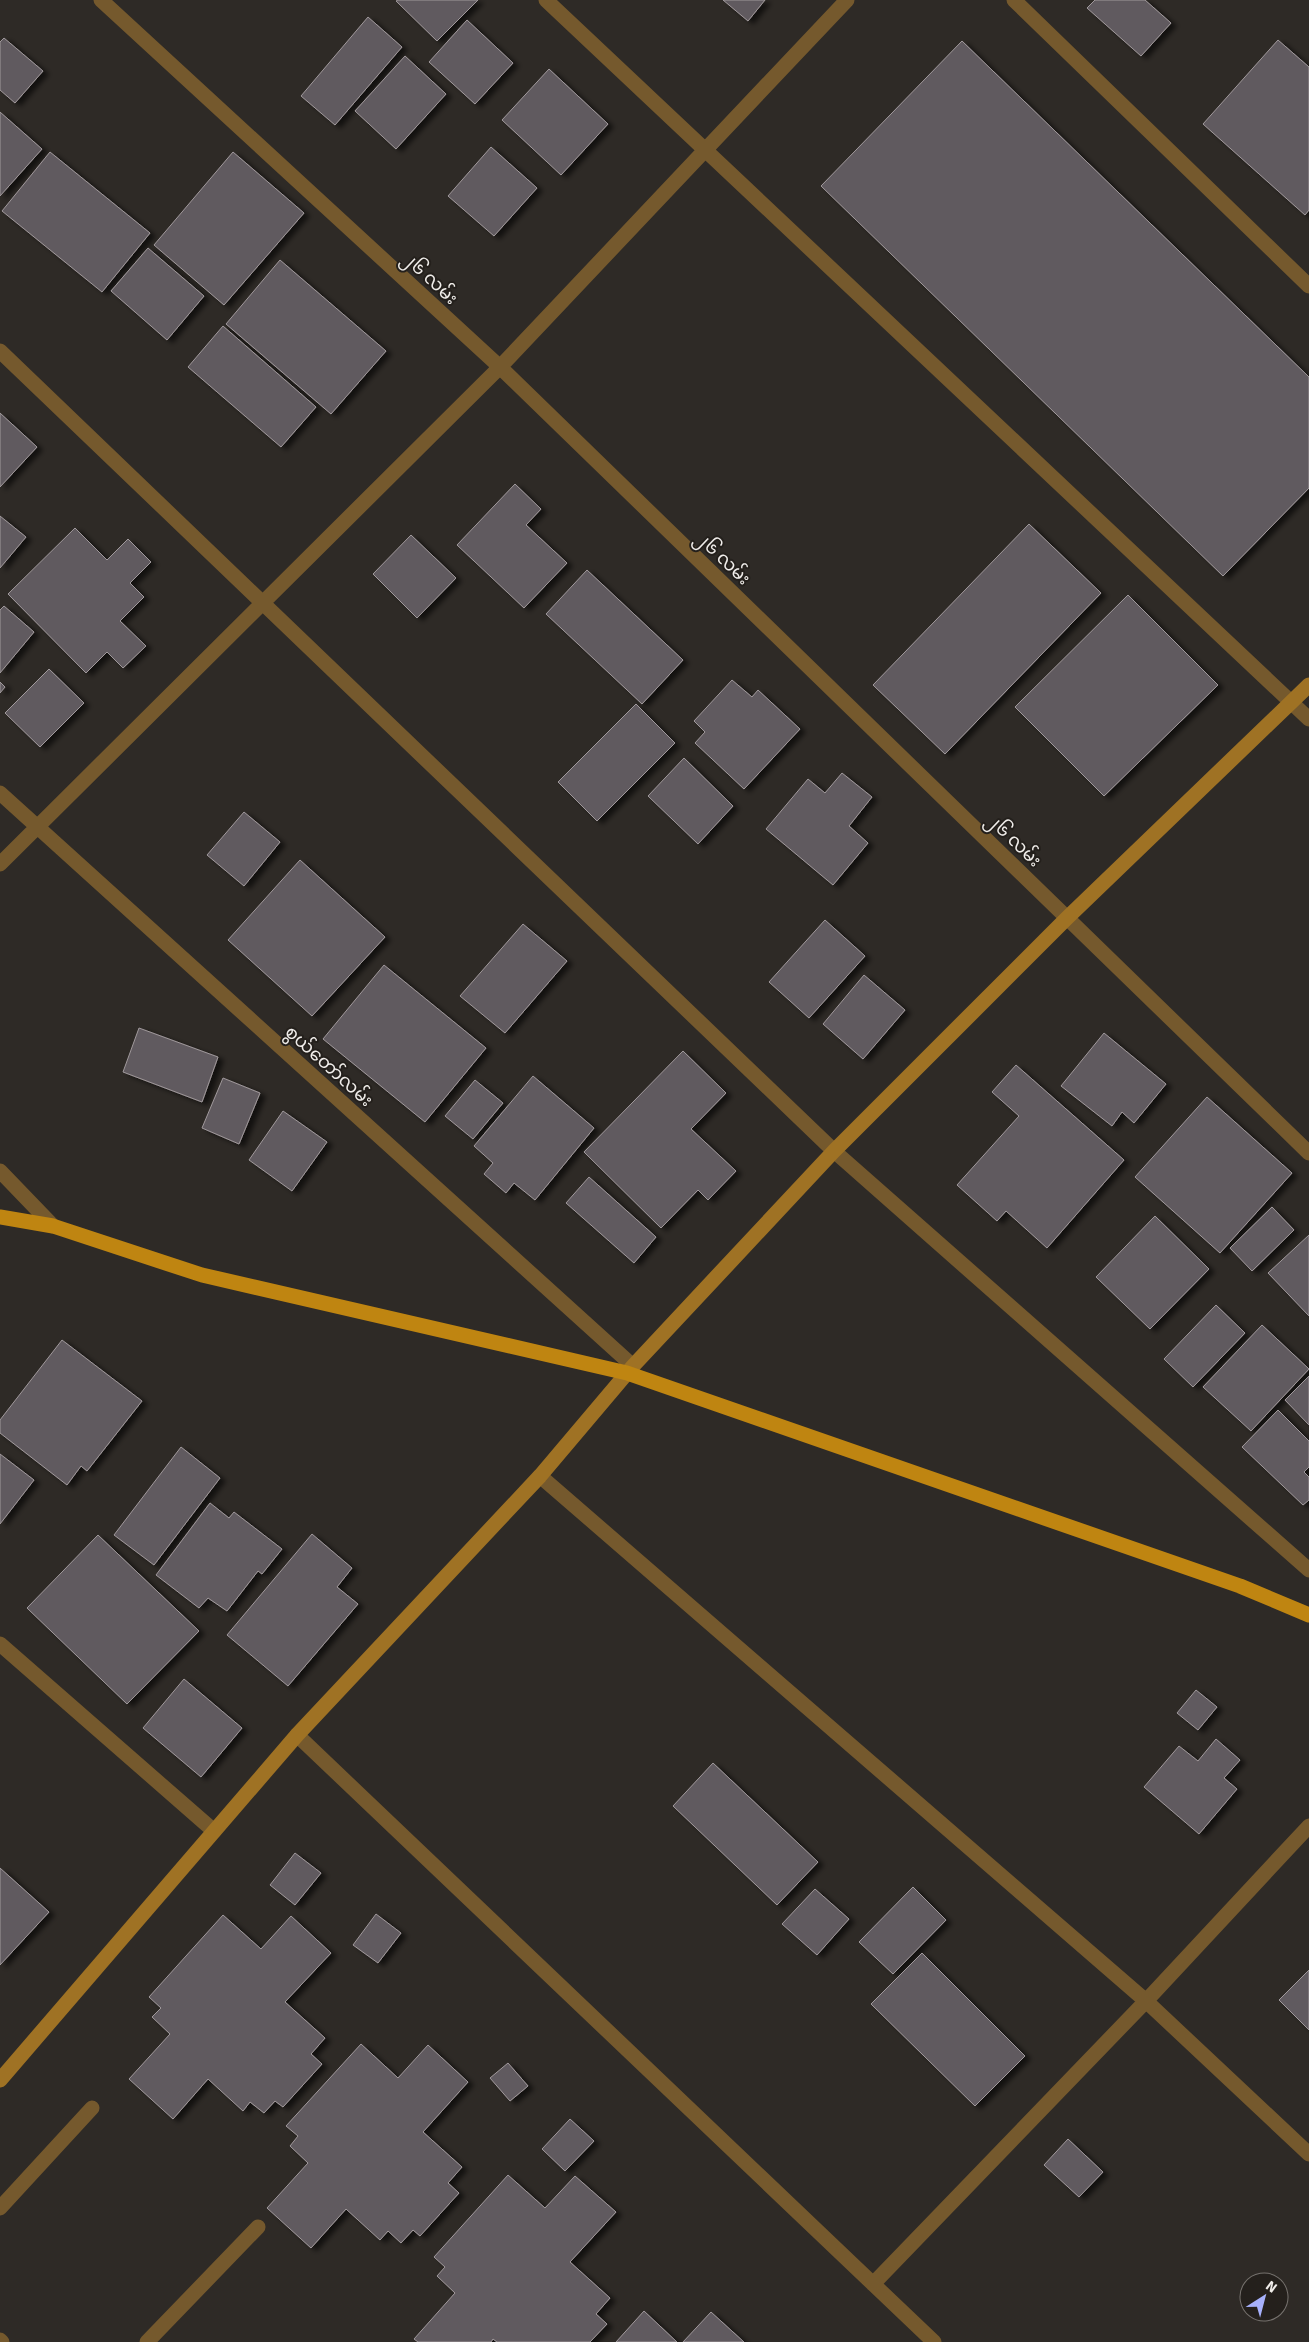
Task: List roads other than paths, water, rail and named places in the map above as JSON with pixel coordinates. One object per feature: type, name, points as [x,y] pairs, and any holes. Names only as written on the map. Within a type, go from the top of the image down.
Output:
[{"type":"main road","points":[[0,1217],[54,1226],[202,1276],[630,1370],[1240,1586],[1309,1615]]},
{"type":"street","name":"၂၆ လမ်း","points":[[101,0],[500,367],[1309,1153]]},
{"type":"street","points":[[546,0],[1309,719]]},
{"type":"street","points":[[0,864],[500,367],[847,0]]},
{"type":"street","points":[[1014,0],[1309,286]]},
{"type":"street","points":[[0,352],[834,1151],[1309,1570]]},
{"type":"street","points":[[2,2074],[296,1735],[540,1476],[630,1370],[834,1151],[1068,918],[1309,685]]},
{"type":"street","name":"စွယ်တော်လမ်း","points":[[0,793],[630,1370]]},
{"type":"street","points":[[0,1170],[54,1226]]},
{"type":"street","points":[[540,1476],[1146,2001],[1309,2154]]},
{"type":"street","points":[[0,1644],[214,1831]]},
{"type":"street","points":[[296,1735],[934,2342]]},
{"type":"street","points":[[873,2284],[1146,2001],[1309,1826]]},
{"type":"street","points":[[0,2208],[92,2108]]},
{"type":"street","points":[[147,2342],[258,2227]]}]
